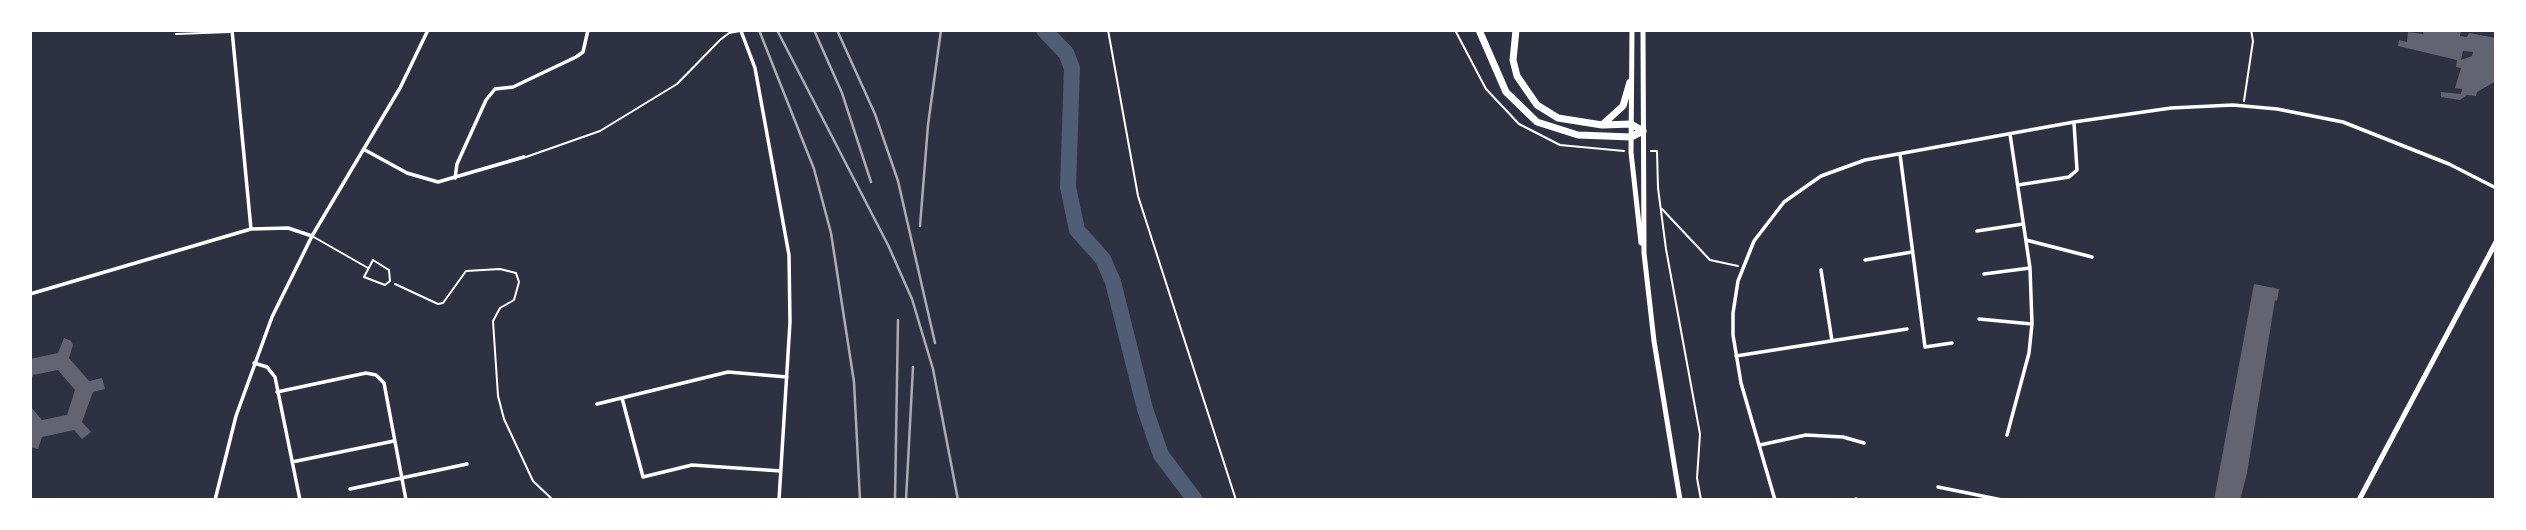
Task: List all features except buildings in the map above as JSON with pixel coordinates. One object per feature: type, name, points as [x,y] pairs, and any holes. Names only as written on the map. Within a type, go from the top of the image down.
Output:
[{"type":"highway","points":[[1479,30],[1506,92],[1537,122],[1578,135],[1631,137],[1643,131]]},
{"type":"highway","points":[[1516,30],[1513,60],[1517,76],[1537,105],[1558,118],[1602,125],[1632,124],[1643,131]]},
{"type":"highway","points":[[1602,125],[1623,106],[1630,82]]},
{"type":"main road","points":[[1632,30],[1631,137],[1638,228],[1644,253]]},
{"type":"main road","points":[[1643,30],[1644,253],[1654,341],[1680,500]]},
{"type":"main road","points":[[2358,500],[2496,242]]},
{"type":"street","points":[[215,500],[236,416],[270,321],[312,236],[365,150],[412,65],[428,30]]},
{"type":"street","points":[[456,178],[457,164],[486,100],[495,89],[513,87],[576,57],[583,52],[588,30]]},
{"type":"street","points":[[232,31],[251,229]]},
{"type":"street","points":[[741,31],[755,68],[788,240],[790,323],[779,500]]},
{"type":"street","points":[[1775,500],[1736,356],[1733,313],[1743,267],[1770,218],[1784,202],[1805,187],[1839,169],[1899,153],[2074,122],[2171,108],[2243,105],[2343,122],[2449,164],[2496,188]]},
{"type":"street","points":[[2018,186],[2069,177],[2077,170],[2074,122]]},
{"type":"street","points":[[2007,435],[2029,353],[2032,324],[2030,268],[2010,134]]},
{"type":"street","points":[[365,150],[424,179],[438,182],[523,157]]},
{"type":"street","points":[[1899,153],[1926,347],[1952,343]]},
{"type":"street","points":[[1977,231],[2023,224]]},
{"type":"street","points":[[30,294],[251,229],[288,228],[312,236]]},
{"type":"street","points":[[2026,240],[2092,257]]},
{"type":"street","points":[[1865,260],[1912,252]]},
{"type":"street","points":[[1984,274],[2030,268]]},
{"type":"street","points":[[1821,270],[1832,341]]},
{"type":"street","points":[[1979,319],[2032,324]]},
{"type":"street","points":[[1736,356],[1907,329]]},
{"type":"street","points":[[254,362],[267,367],[275,377],[300,500]]},
{"type":"street","points":[[597,404],[729,372],[787,377]]},
{"type":"street","points":[[277,392],[366,373],[376,376],[384,383],[406,500]]},
{"type":"street","points":[[622,398],[643,477],[692,465],[781,471]]},
{"type":"street","points":[[1760,445],[1806,435],[1843,437],[1864,443]]},
{"type":"street","points":[[292,462],[394,441]]},
{"type":"street","points":[[350,489],[467,464]]},
{"type":"street","points":[[1938,486],[2002,500]]},
{"type":"lane","points":[[176,34],[232,31]]},
{"type":"lane","points":[[523,157],[600,131],[677,84],[720,40],[729,33],[741,31]]},
{"type":"lane","points":[[312,236],[369,268]]},
{"type":"lane","points":[[373,260],[387,267],[391,274],[390,281],[378,285],[364,277],[373,260]]},
{"type":"path","points":[[1108,30],[1138,196],[1236,500]]},
{"type":"path","points":[[2243,105],[2253,41],[2251,30]]},
{"type":"path","points":[[1657,151],[1661,208],[1700,434],[1697,478],[1701,500]]},
{"type":"path","points":[[1661,208],[1710,260],[1743,267]]},
{"type":"path","points":[[390,281],[438,304],[443,303],[466,271],[500,269],[516,273],[519,282],[514,300],[500,309],[493,321],[491,333],[498,396],[504,419],[533,481],[553,500]]},
{"type":"waterway","points":[[1044,30],[1066,53],[1072,68],[1068,187],[1077,230],[1103,259],[1113,282],[1145,409],[1161,455],[1195,500]]},
{"type":"railway","points":[[759,30],[814,169],[831,233],[854,382],[860,500]]},
{"type":"railway","points":[[777,30],[888,245],[912,299],[933,369],[958,500]]},
{"type":"railway","points":[[814,30],[842,93],[871,182]]},
{"type":"railway","points":[[837,30],[875,114],[898,181],[935,343]]},
{"type":"railway","points":[[920,226],[928,125],[941,30]]},
{"type":"railway","points":[[895,500],[898,320]]},
{"type":"railway","points":[[906,500],[913,367]]}]
